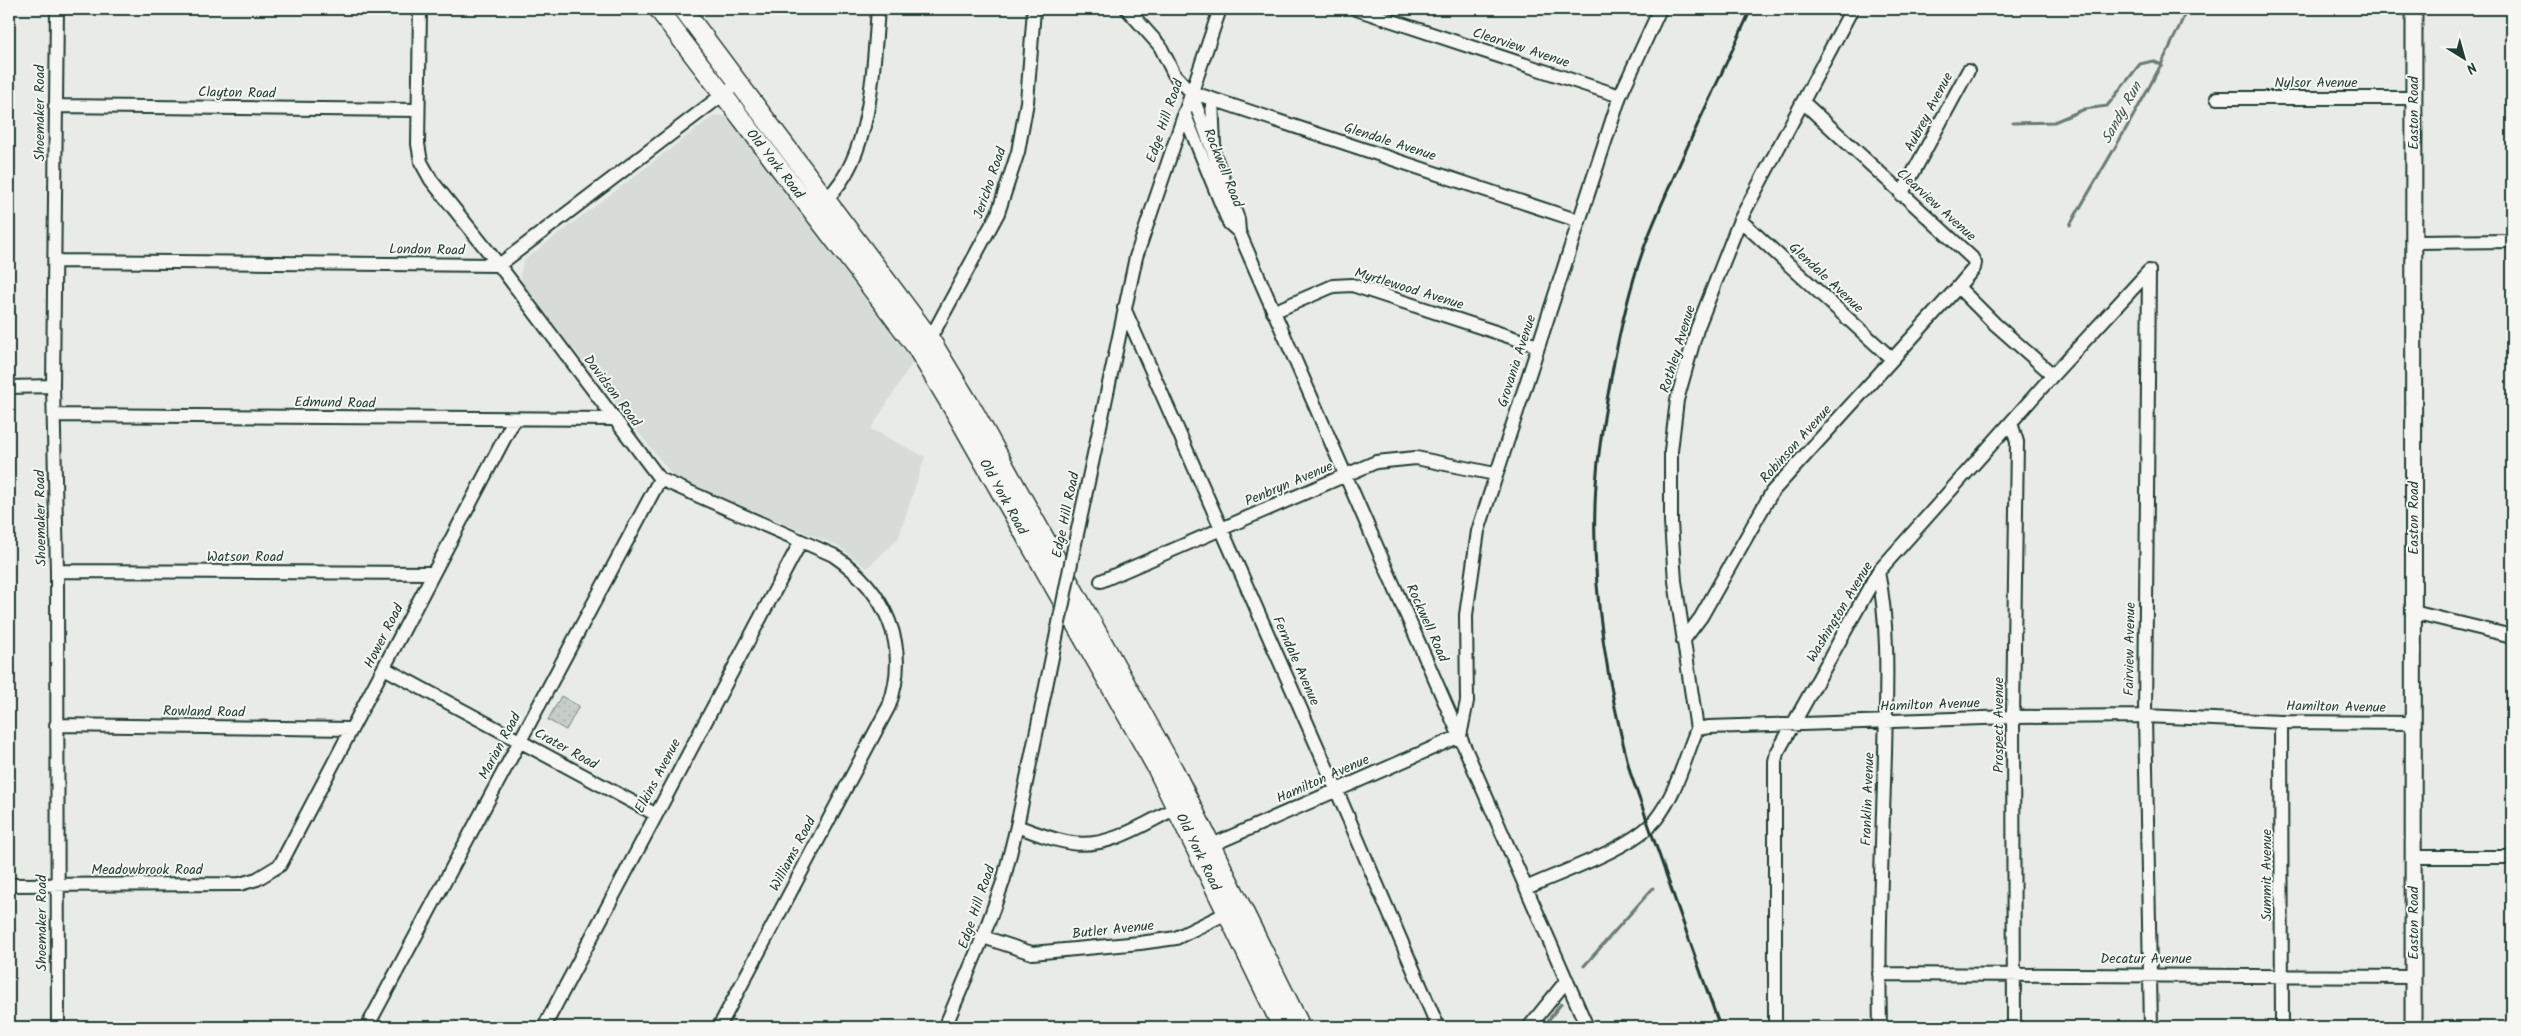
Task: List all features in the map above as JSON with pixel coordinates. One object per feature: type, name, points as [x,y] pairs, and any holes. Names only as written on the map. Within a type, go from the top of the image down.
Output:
[{"type":"highway","name":"Old York Road","points":[[658,9],[811,211],[922,342],[966,431],[1155,765],[1176,808],[1205,848]]},
{"type":"highway","name":"Old York Road","points":[[683,9],[826,199],[922,342],[974,413],[1174,770],[1205,848],[1234,909],[1282,1027]]},
{"type":"highway","name":"Old York Road","points":[[1234,909],[1301,1027]]},
{"type":"main road","name":"Easton Road","points":[[2414,9],[2414,1027]]},
{"type":"street","name":"Shoemaker Road","points":[[57,9],[53,386],[57,570],[58,1027]]},
{"type":"street","name":"Davidson Road","points":[[420,9],[418,144],[421,162],[431,180],[499,265],[660,479],[833,555],[849,565],[877,596],[888,616],[895,636],[896,674],[893,694]]},
{"type":"street","points":[[811,211],[826,199],[842,181],[863,129],[872,79],[878,9]]},
{"type":"street","name":"Jericho Road","points":[[922,342],[936,328],[998,213],[1018,152],[1027,102],[1034,9]]},
{"type":"street","name":"Rockwell Road","points":[[1128,9],[1160,46],[1174,74],[1191,92],[1215,161],[1238,218],[1239,232],[1587,1027]]},
{"type":"street","name":"Edge Hill Road","points":[[945,1027],[983,937],[1003,882],[1017,826],[1136,257],[1220,9]]},
{"type":"street","name":"Clearview Avenue","points":[[1356,9],[1620,96]]},
{"type":"street","name":"Grovania Avenue","points":[[1460,736],[1467,701],[1466,615],[1478,530],[1620,96],[1660,9]]},
{"type":"street","name":"Rothley Avenue","points":[[1697,729],[1675,581],[1671,523],[1671,451],[1677,400],[1697,329],[1740,220],[1852,9]]},
{"type":"street","name":"Aubrey Avenue","points":[[1901,195],[1968,71]]},
{"type":"street","points":[[499,265],[738,83]]},
{"type":"street","name":"Glendale Avenue","points":[[1191,92],[1579,221]]},
{"type":"street","name":"Nylsor Avenue","points":[[2217,98],[2414,98]]},
{"type":"street","name":"Rockwell Road","points":[[1212,99],[1215,161]]},
{"type":"street","name":"Clearview Avenue","points":[[1803,102],[1975,263],[1974,268],[1958,287]]},
{"type":"street","name":"Clayton Road","points":[[55,106],[418,110]]},
{"type":"street","name":"Rockwell Road","points":[[1184,113],[1229,223],[1239,232]]},
{"type":"street","name":"Glendale Avenue","points":[[1740,220],[1892,359]]},
{"type":"street","points":[[2415,242],[2512,241]]},
{"type":"street","name":"London Road","points":[[55,261],[499,265]]},
{"type":"street","name":"Washington Avenue","points":[[1775,1027],[1775,761],[1777,753],[1878,572],[2053,375],[2149,271]]},
{"type":"street","name":"Fairview Avenue","points":[[2149,271],[2144,716],[2151,1027]]},
{"type":"street","name":"Myrtlewood Avenue","points":[[1273,312],[1333,286],[1352,285],[1538,346]]},
{"type":"street","points":[[1958,287],[1995,324],[2053,375]]},
{"type":"street","name":"Robinson Avenue","points":[[1683,641],[1701,617],[1772,492],[1958,287]]},
{"type":"street","name":"Ferndale Avenue","points":[[1124,308],[1336,789],[1438,1027]]},
{"type":"street","points":[[9,387],[53,386]]},
{"type":"street","name":"Edmund Road","points":[[55,415],[514,420],[614,419]]},
{"type":"street","name":"Hower Road","points":[[280,865],[514,420]]},
{"type":"street","name":"Prospect Avenue","points":[[2011,423],[2017,442],[2013,717],[2014,1027]]},
{"type":"street","name":"Penbryn Avenue","points":[[1101,581],[1376,462],[1416,458],[1496,474]]},
{"type":"street","name":"Marian Road","points":[[367,1027],[660,479]]},
{"type":"street","name":"Elkins Avenue","points":[[544,1027],[801,541]]},
{"type":"street","name":"Watson Road","points":[[57,570],[433,573]]},
{"type":"street","name":"Franklin Avenue","points":[[1878,572],[1884,600],[1886,722],[1879,974],[1880,1027]]},
{"type":"street","points":[[2413,612],[2512,636]]},
{"type":"street","name":"Crater Road","points":[[384,668],[655,814]]},
{"type":"street","name":"Williams Road","points":[[719,1027],[880,723],[893,694]]},
{"type":"street","name":"Hamilton Avenue","points":[[1697,729],[2013,717],[2144,716],[2281,722],[2413,723]]},
{"type":"street","name":"Summit Avenue","points":[[2281,722],[2282,1027]]},
{"type":"street","name":"Rowland Road","points":[[56,725],[352,729]]},
{"type":"street","points":[[1526,888],[1635,839],[1658,817],[1671,792],[1697,729]]},
{"type":"street","name":"Hamilton Avenue","points":[[1205,848],[1460,736]]},
{"type":"street","points":[[1017,826],[1074,844],[1096,842],[1128,832],[1176,808]]},
{"type":"street","points":[[2414,857],[2512,857]]},
{"type":"street","name":"Meadowbrook Road","points":[[9,885],[240,884],[257,879],[280,865]]},
{"type":"street","name":"Butler Avenue","points":[[983,937],[1032,954],[1100,947],[1176,938],[1234,909]]},
{"type":"street","name":"Decatur Avenue","points":[[1879,974],[2150,974],[2413,977]]},
{"type":"street","points":[[1529,1027],[1567,980]]},
{"type":"shaded area","points":[[718,115],[727,117],[734,125],[901,346],[914,360],[871,429],[925,457],[898,539],[867,568],[838,546],[680,480],[671,474],[522,283],[520,275],[523,261],[712,117]]},
{"type":"shaded area","points":[[561,696],[579,706],[566,730],[548,720]]},
{"type":"waterway","name":"Sandy Run","points":[[2070,225],[2147,92],[2187,9]]},
{"type":"waterway","points":[[2013,123],[2054,122],[2085,109],[2107,106],[2140,64],[2153,61],[2162,65]]},
{"type":"waterway","points":[[1584,966],[1653,888]]},
{"type":"waterway","points":[[1543,1027],[1561,1004]]},
{"type":"railway","points":[[1720,1027],[1631,775],[1615,709],[1599,607],[1596,573],[1595,505],[1598,457],[1614,359],[1637,268],[1674,176],[1751,9]]}]
